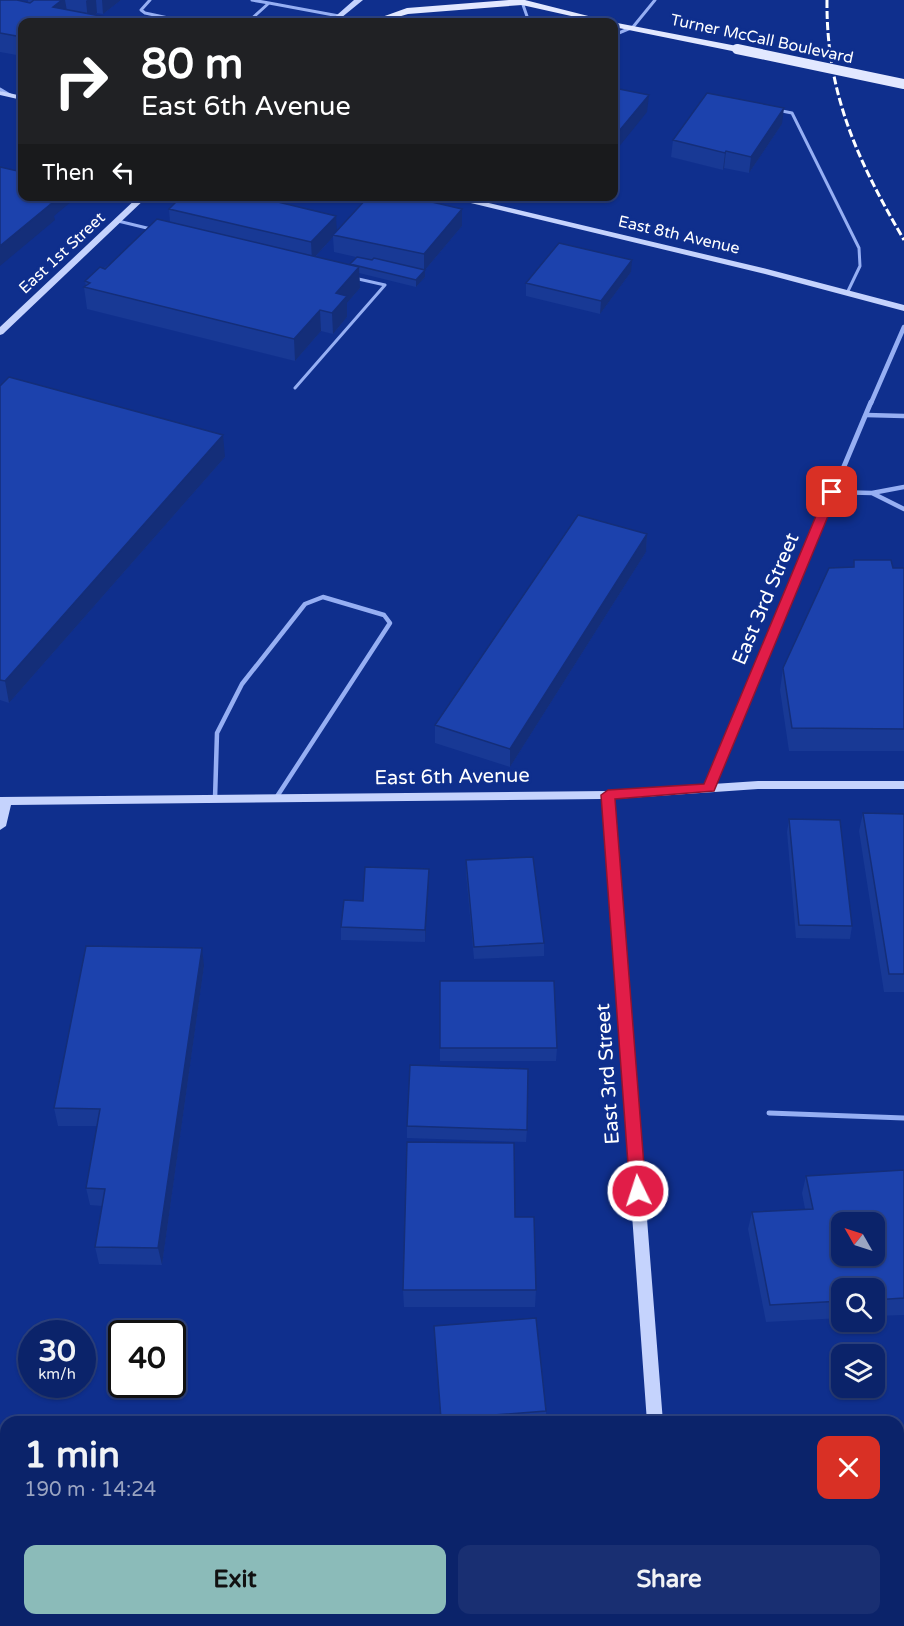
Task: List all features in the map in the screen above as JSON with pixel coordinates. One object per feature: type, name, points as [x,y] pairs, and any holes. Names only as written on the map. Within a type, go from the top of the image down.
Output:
[{"type":"main road","points":[[385,18],[407,11],[517,1],[591,18]]},
{"type":"main road","name":"Turner McCall Boulevard","points":[[618,25],[904,84]]},
{"type":"street","points":[[337,18],[359,0]]},
{"type":"street","points":[[0,91],[18,97]]},
{"type":"street","name":"East 1st Street","points":[[0,332],[139,201]]},
{"type":"street","name":"East 8th Avenue","points":[[468,201],[848,291],[904,308]]},
{"type":"street","name":"East 3rd Street","points":[[709,788],[832,492],[904,327]]},
{"type":"street","name":"East 6th Avenue","points":[[3,801],[608,795],[758,785],[904,784]]},
{"type":"street","name":"East 3rd Street","points":[[608,795],[656,1416]]},
{"type":"street","points":[[0,826],[3,801]]},
{"type":"lane","points":[[150,0],[141,10],[169,18]]},
{"type":"lane","points":[[252,0],[339,16]]},
{"type":"lane","points":[[618,33],[633,27],[655,0]]},
{"type":"lane","points":[[517,1],[527,18]]},
{"type":"lane","points":[[252,18],[269,3]]},
{"type":"lane","points":[[772,108],[792,112],[855,239],[861,257],[860,266],[848,291]]},
{"type":"lane","points":[[118,221],[153,230]]},
{"type":"lane","points":[[295,388],[385,285],[350,277]]},
{"type":"lane","points":[[866,415],[904,416]]},
{"type":"lane","points":[[832,492],[872,493],[904,487]]},
{"type":"lane","points":[[872,493],[904,509]]},
{"type":"lane","points":[[215,799],[217,733],[242,684],[305,604],[323,597],[384,615],[390,623],[316,732],[276,798]]},
{"type":"lane","points":[[769,1113],[904,1118]]},
{"type":"building","points":[[0,0],[30,3],[34,0],[62,0],[53,7],[111,18],[18,18],[18,36],[0,33]]},
{"type":"building","points":[[618,89],[649,95],[618,132]]},
{"type":"building","points":[[707,93],[784,108],[751,157],[673,140]]},
{"type":"building","points":[[0,167],[18,171],[18,201],[49,201],[52,203],[0,246]]},
{"type":"building","points":[[177,201],[274,201],[336,216],[311,242],[169,209]]},
{"type":"building","points":[[364,201],[428,201],[462,209],[424,254],[333,235]]},
{"type":"building","points":[[157,219],[359,267],[336,293],[347,296],[332,313],[320,310],[294,339],[84,287],[90,283],[85,281],[100,267],[105,269]]},
{"type":"building","points":[[559,243],[632,260],[601,301],[526,283]]},
{"type":"building","points":[[357,257],[372,260],[374,258],[425,270],[416,280],[350,264]]},
{"type":"building","points":[[9,377],[223,435],[5,681],[0,680],[0,386]]},
{"type":"building","points":[[578,515],[647,534],[510,749],[435,725]]},
{"type":"building","points":[[854,560],[891,560],[893,568],[904,568],[904,729],[792,728],[783,668],[829,568],[854,567]]},
{"type":"building","points":[[863,813],[904,814],[904,974],[889,974]]},
{"type":"building","points":[[789,819],[840,820],[852,926],[799,925]]},
{"type":"building","points":[[533,857],[544,943],[474,947],[466,860]]},
{"type":"building","points":[[365,867],[429,869],[425,930],[341,927],[344,900],[363,901]]},
{"type":"building","points":[[86,946],[202,948],[158,1248],[95,1247],[105,1189],[86,1188],[100,1109],[54,1108]]},
{"type":"building","points":[[440,981],[554,981],[557,1048],[440,1048]]},
{"type":"building","points":[[410,1065],[528,1069],[527,1130],[407,1126]]},
{"type":"building","points":[[407,1142],[514,1143],[515,1217],[534,1217],[536,1290],[403,1290]]},
{"type":"building","points":[[904,1170],[904,1298],[885,1299],[885,1278],[831,1278],[831,1302],[770,1305],[752,1212],[813,1209],[806,1176]]},
{"type":"building","points":[[536,1318],[546,1411],[480,1416],[441,1416],[434,1326]]},
{"type":"railway","points":[[827,0],[832,66],[848,126],[872,182],[904,240]]},
{"type":"route","points":[[638,1191],[608,795],[709,788],[832,492]]}]
